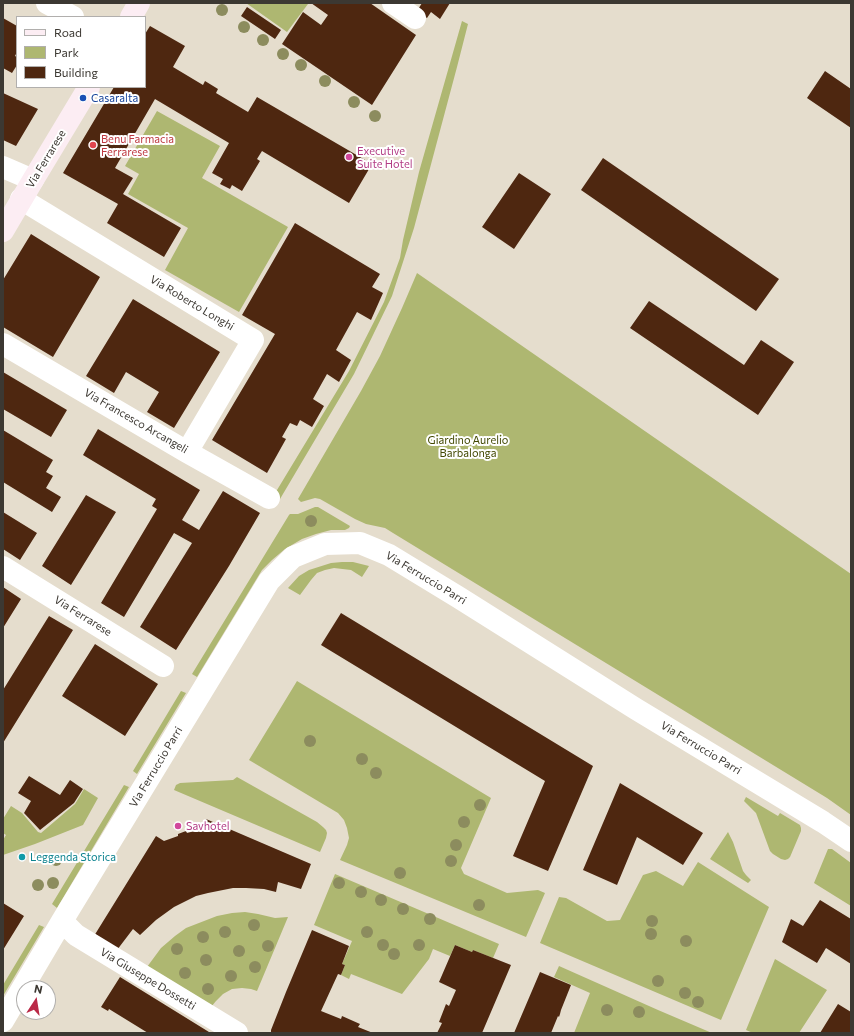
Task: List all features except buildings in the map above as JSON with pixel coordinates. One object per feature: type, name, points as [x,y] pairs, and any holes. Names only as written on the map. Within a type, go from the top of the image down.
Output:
[{"type":"main road","points":[[132,16],[139,3]]},
{"type":"main road","name":"Via Ferrarese","points":[[3,231],[88,88]]},
{"type":"street","points":[[47,3],[71,16]]},
{"type":"street","points":[[392,3],[414,18]]},
{"type":"street","points":[[3,167],[33,180]]},
{"type":"street","name":"Via Roberto Longhi","points":[[21,199],[253,340],[187,452]]},
{"type":"street","name":"Via Francesco Arcangeli","points":[[3,344],[187,452],[269,498]]},
{"type":"street","name":"Via Ferruccio Parri","points":[[3,1022],[62,921],[269,582],[293,557],[325,544],[360,543],[389,555],[851,841]]},
{"type":"street","name":"Via Ferrarese","points":[[3,567],[162,666]]},
{"type":"street","name":"Via Giuseppe Dossetti","points":[[62,921],[76,935],[237,1033]]},
{"type":"green space","points":[[246,3],[307,3],[308,4],[287,32]]},
{"type":"green space","points":[[462,21],[468,24],[414,228],[392,296],[354,374],[280,499],[274,495],[349,371],[384,302],[400,258],[419,172]]},
{"type":"green space","points":[[157,111],[220,146],[202,178],[288,227],[239,312],[165,270],[188,228],[128,194],[139,174],[125,166]]},
{"type":"green space","name":"Giardino Aurelio Barbalonga","points":[[417,273],[851,574],[851,815],[827,798],[385,528],[366,524],[320,499],[315,498],[301,502],[298,499],[380,356]]},
{"type":"green space","points":[[318,507],[350,526],[349,528],[345,530],[331,530],[302,539],[285,549],[272,560],[262,570],[197,677],[192,674],[289,515],[298,514]]},
{"type":"green space","points":[[353,562],[369,566],[362,577],[351,570],[334,568],[317,573],[300,595],[288,588],[299,576],[309,570],[331,563]]},
{"type":"green space","points":[[297,681],[491,798],[461,868],[464,874],[507,893],[538,890],[545,893],[526,937],[340,860],[349,838],[344,820],[338,813],[249,760]]},
{"type":"green space","points":[[181,691],[186,693],[137,774],[133,771]]},
{"type":"green space","points":[[237,777],[317,822],[323,827],[327,833],[320,852],[174,790],[176,785],[180,783],[233,780]]},
{"type":"green space","points":[[124,785],[129,787],[57,908],[52,904]]},
{"type":"green space","points":[[84,789],[98,798],[83,825],[3,855],[3,840],[6,835],[3,833],[3,819],[11,806],[22,813],[38,832],[41,833],[75,804]]},
{"type":"green space","points":[[746,797],[778,816],[780,813],[800,825],[801,831],[788,859],[781,859],[770,851],[756,813],[744,801]]},
{"type":"green space","points":[[728,832],[743,871],[751,880],[748,883],[710,859]]},
{"type":"green space","points":[[828,849],[832,849],[851,863],[851,906],[814,883]]},
{"type":"green space","points":[[698,862],[769,907],[721,1020],[540,943],[559,897],[566,898],[607,921],[620,920],[643,875],[656,871],[683,886]]},
{"type":"green space","points":[[335,874],[499,944],[493,958],[455,945],[450,956],[433,949],[429,959],[402,994],[351,974],[349,979],[341,975],[345,965],[342,964],[352,941],[314,925]]},
{"type":"green space","points":[[245,912],[275,918],[288,917],[257,991],[242,988],[232,989],[223,994],[211,1007],[147,967],[161,948],[186,928],[217,916]]},
{"type":"green space","points":[[39,925],[44,927],[3,996],[3,985]]},
{"type":"green space","points":[[775,959],[827,990],[799,1033],[753,1033],[746,1030]]},
{"type":"green space","points":[[559,966],[712,1033],[574,1033],[590,993],[554,977]]},
{"type":"place","name":"Casaralta","points":[[83,98]]},
{"type":"place","name":"Benu Farmacia Ferrarese","points":[[93,145]]},
{"type":"place","name":"Executive Suite Hotel","points":[[349,157]]},
{"type":"place","name":"Savhotel","points":[[178,826]]},
{"type":"place","name":"Leggenda Storica","points":[[22,857]]}]
